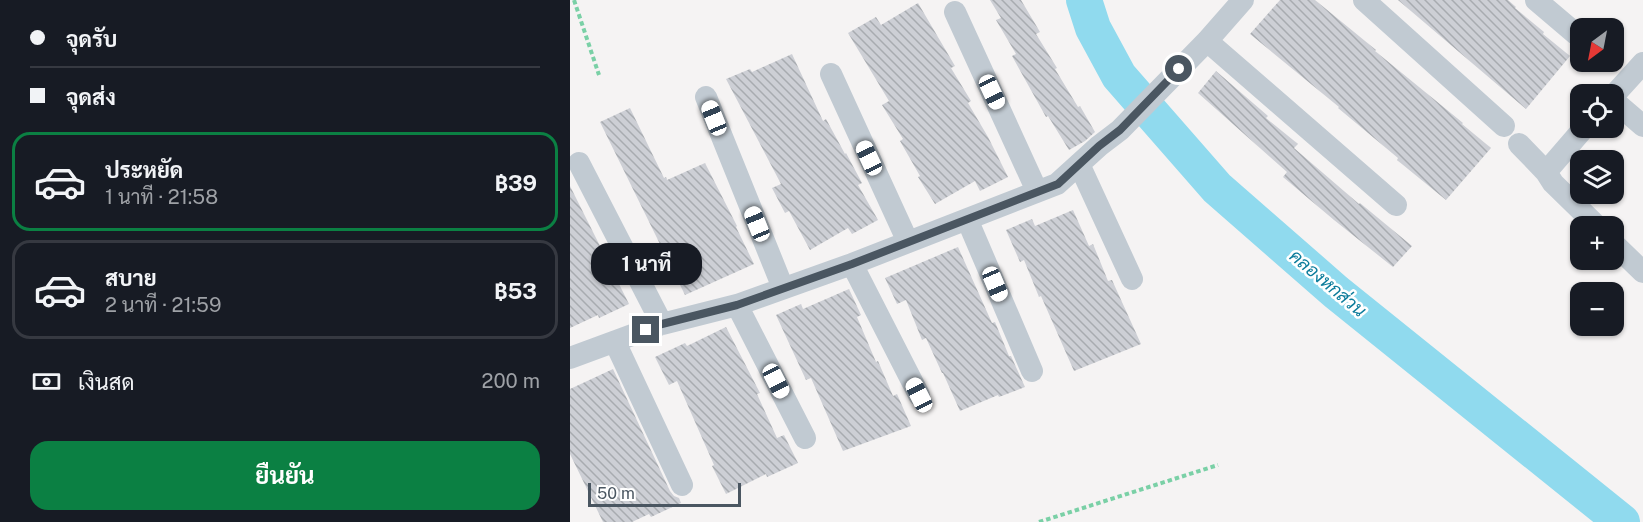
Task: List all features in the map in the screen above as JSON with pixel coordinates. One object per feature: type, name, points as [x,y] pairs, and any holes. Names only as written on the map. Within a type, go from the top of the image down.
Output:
[{"type":"street","points":[[570,358],[662,324],[737,305],[852,264],[1058,184],[1120,130],[1207,41],[1243,0]]},
{"type":"street","points":[[1364,0],[1504,126]]},
{"type":"street","points":[[1536,0],[1570,29]]},
{"type":"street","points":[[955,12],[1037,191]]},
{"type":"street","points":[[1207,41],[1396,205]]},
{"type":"street","points":[[1624,84],[1643,63]]},
{"type":"street","points":[[831,74],[908,242]]},
{"type":"street","points":[[706,97],[783,288]]},
{"type":"street","points":[[1624,110],[1643,126]]},
{"type":"street","points":[[1546,172],[1575,138]]},
{"type":"street","points":[[1518,144],[1587,216]]},
{"type":"street","points":[[579,163],[662,324]]},
{"type":"street","points":[[1079,164],[1132,279]]},
{"type":"street","points":[[967,219],[1032,371]]},
{"type":"street","points":[[1624,254],[1643,272]]},
{"type":"street","points":[[852,264],[919,395]]},
{"type":"street","points":[[737,305],[806,438]]},
{"type":"street","points":[[615,342],[682,485]]},
{"type":"path","points":[[574,0],[598,75]]},
{"type":"path","points":[[1039,522],[1218,465]]},
{"type":"building","points":[[990,0],[1021,0],[1040,32],[1036,34],[1057,68],[1055,69],[1095,132],[1085,141],[1069,150],[1048,116],[1046,117],[1012,56],[1016,54],[996,20],[1001,18]]},
{"type":"building","points":[[1280,0],[1315,0],[1491,148],[1446,200],[1397,160],[1398,158],[1339,107],[1250,34]]},
{"type":"building","points":[[1398,0],[1508,0],[1570,56],[1526,109]]},
{"type":"building","points":[[918,3],[955,66],[951,68],[971,101],[968,103],[1008,177],[980,191],[975,181],[935,204],[900,141],[903,139],[882,105],[889,101],[848,33],[876,17],[881,25]]},
{"type":"building","points":[[792,54],[823,121],[826,119],[846,153],[862,183],[858,185],[878,220],[852,234],[848,228],[810,250],[789,211],[785,213],[772,188],[781,184],[726,79],[750,69],[752,72]]},
{"type":"building","points":[[1216,71],[1268,116],[1266,118],[1298,144],[1294,148],[1412,246],[1393,267],[1283,177],[1287,172],[1198,93]]},
{"type":"building","points":[[630,108],[664,178],[666,177],[667,180],[705,163],[754,264],[685,295],[600,122]]},
{"type":"building","points":[[570,186],[629,304],[570,328]]},
{"type":"building","points":[[1073,210],[1089,246],[1093,244],[1108,281],[1112,280],[1141,344],[1074,371],[1024,260],[1020,262],[1006,230],[1032,219],[1035,226]]},
{"type":"building","points":[[958,247],[992,323],[995,322],[1025,387],[999,397],[998,395],[960,411],[926,338],[922,340],[906,300],[897,304],[885,278]]},
{"type":"building","points":[[849,289],[861,315],[857,317],[876,362],[878,361],[893,396],[897,394],[911,426],[843,451],[811,378],[806,380],[776,315],[801,304],[803,309]]},
{"type":"building","points":[[726,327],[760,393],[757,394],[777,438],[784,435],[798,463],[767,477],[766,474],[726,494],[677,381],[669,385],[655,357],[685,343],[687,346]]},
{"type":"building","points":[[613,369],[670,491],[679,498],[681,503],[651,517],[649,514],[632,522],[603,522],[570,454],[570,389]]},
{"type":"waterway","name":"คลองหกส่วน","points":[[1084,0],[1093,28],[1119,76],[1217,188],[1336,292],[1622,522]]},
{"type":"route","points":[[646,330],[737,305],[852,264],[1058,184],[1120,130],[1179,69]]}]
